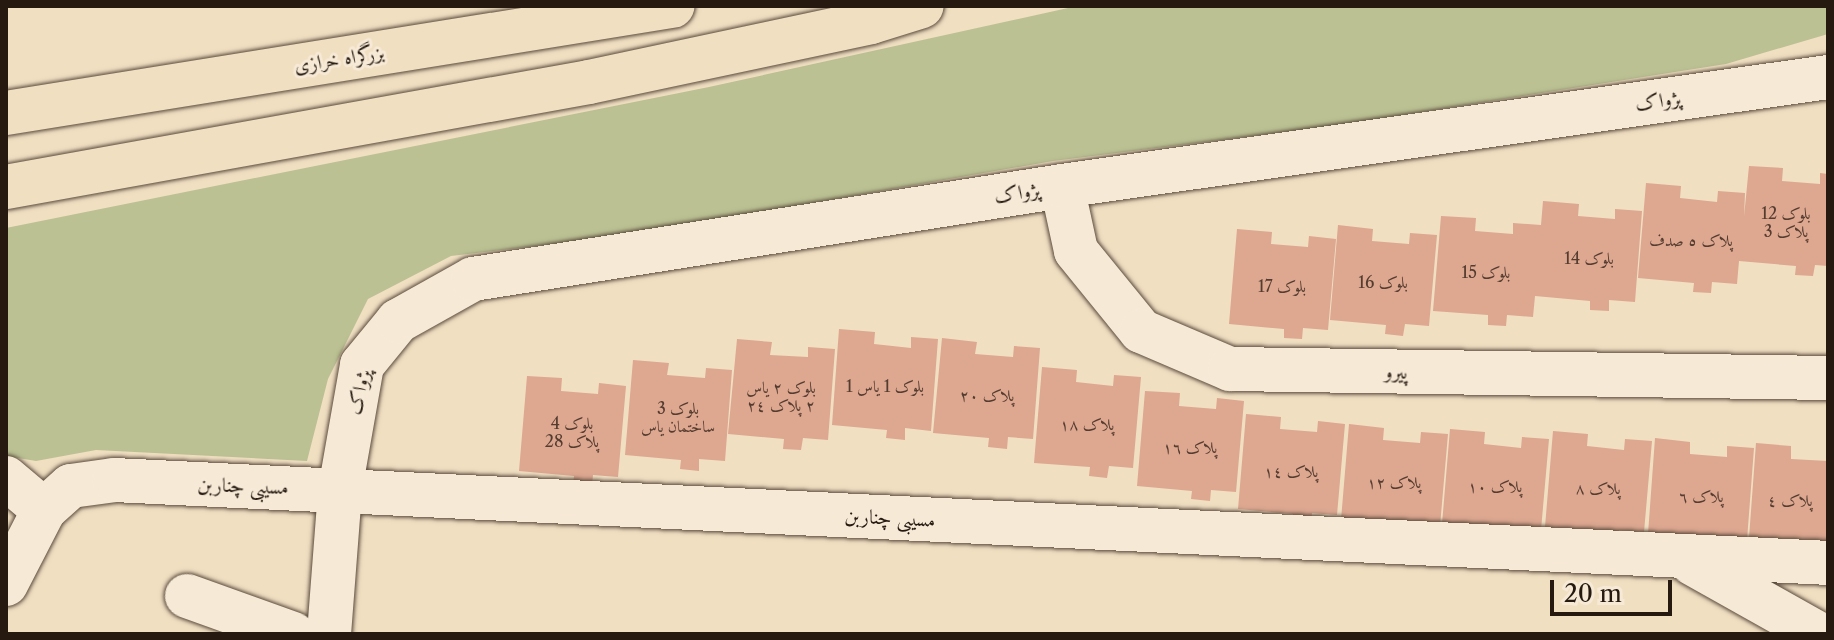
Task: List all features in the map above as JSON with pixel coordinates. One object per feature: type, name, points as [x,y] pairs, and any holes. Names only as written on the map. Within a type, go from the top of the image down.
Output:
[{"type":"highway","name":"بزرگراه خرازی","points":[[6,113],[672,6]]},
{"type":"highway","points":[[6,187],[589,82],[871,22],[922,6]]},
{"type":"highway","points":[[6,199],[115,169]]},
{"type":"street","name":"پژواک","points":[[329,634],[340,490],[362,365],[398,321],[473,279],[1062,186],[1828,77]]},
{"type":"street","name":"پیرو","points":[[1062,186],[1076,251],[1141,331],[1230,369],[1828,378]]},
{"type":"street","points":[[6,478],[44,510]]},
{"type":"street","name":"مسیبی چناربن","points":[[6,584],[44,510],[71,486],[114,480],[1687,559],[1828,563]]},
{"type":"street","points":[[1687,559],[1816,633],[1816,612],[1828,587]]},
{"type":"street","points":[[187,596],[293,634]]},
{"type":"green space","points":[[1077,6],[1828,6],[1828,34],[1726,64],[1339,125],[1053,161],[628,235],[451,256],[368,299],[328,379],[307,461],[96,450],[36,461],[6,456],[6,228],[709,87]]},
{"type":"building","points":[[1749,166],[1783,168],[1782,181],[1820,184],[1820,173],[1828,174],[1828,266],[1815,265],[1813,276],[1795,275],[1796,266],[1739,261],[1737,284],[1712,282],[1711,293],[1693,292],[1694,283],[1638,278],[1646,183],[1681,186],[1680,198],[1717,202],[1718,191],[1745,193],[1744,217]]},
{"type":"building","points":[[1543,201],[1579,204],[1578,216],[1615,219],[1615,209],[1642,211],[1635,302],[1609,300],[1609,311],[1590,310],[1590,301],[1535,296],[1533,317],[1507,315],[1506,326],[1488,325],[1488,315],[1433,311],[1441,216],[1476,218],[1475,231],[1513,234],[1513,223],[1541,225]]},
{"type":"building","points":[[1338,225],[1373,229],[1372,241],[1409,244],[1410,233],[1437,235],[1429,326],[1405,324],[1403,336],[1385,334],[1386,325],[1330,320]]},
{"type":"building","points":[[1237,229],[1272,232],[1271,244],[1308,247],[1309,236],[1336,239],[1328,330],[1303,328],[1302,339],[1284,338],[1284,329],[1229,324]]},
{"type":"building","points":[[839,329],[875,332],[874,344],[911,348],[911,337],[938,339],[931,431],[905,428],[905,440],[886,438],[887,430],[832,425]]},
{"type":"building","points":[[942,338],[977,342],[975,354],[1013,357],[1014,346],[1040,348],[1033,439],[1008,437],[1007,449],[988,447],[989,438],[933,433]]},
{"type":"building","points":[[737,339],[772,342],[770,355],[808,357],[808,347],[835,349],[828,440],[803,438],[801,450],[783,449],[784,439],[728,434]]},
{"type":"building","points":[[633,360],[669,363],[667,375],[705,378],[706,368],[732,370],[725,461],[699,459],[699,471],[680,469],[681,460],[625,455]]},
{"type":"building","points":[[1042,367],[1077,370],[1076,382],[1113,386],[1114,375],[1141,377],[1133,468],[1109,466],[1107,478],[1089,476],[1090,467],[1034,463]]},
{"type":"building","points":[[527,376],[562,378],[561,391],[598,394],[599,383],[626,386],[618,477],[593,475],[592,486],[573,485],[574,476],[519,471]]},
{"type":"building","points":[[1145,391],[1180,393],[1179,406],[1216,409],[1217,398],[1244,401],[1236,492],[1211,490],[1210,501],[1191,499],[1192,491],[1137,486]]},
{"type":"building","points":[[1246,414],[1281,417],[1280,429],[1317,432],[1318,421],[1345,424],[1337,515],[1312,513],[1311,525],[1293,523],[1293,514],[1238,509]]},
{"type":"building","points":[[1349,424],[1384,428],[1383,440],[1420,443],[1421,432],[1448,434],[1440,526],[1341,520]]},
{"type":"building","points":[[1450,429],[1485,432],[1484,444],[1521,448],[1522,437],[1549,439],[1541,530],[1442,524]]},
{"type":"building","points":[[1553,431],[1588,434],[1587,446],[1624,450],[1625,439],[1652,441],[1644,532],[1619,530],[1618,542],[1600,531],[1545,527]]},
{"type":"building","points":[[1655,438],[1690,442],[1690,454],[1727,457],[1727,446],[1754,448],[1747,540],[1648,534]]},
{"type":"building","points":[[1756,443],[1791,446],[1791,459],[1828,461],[1828,542],[1749,538]]}]
